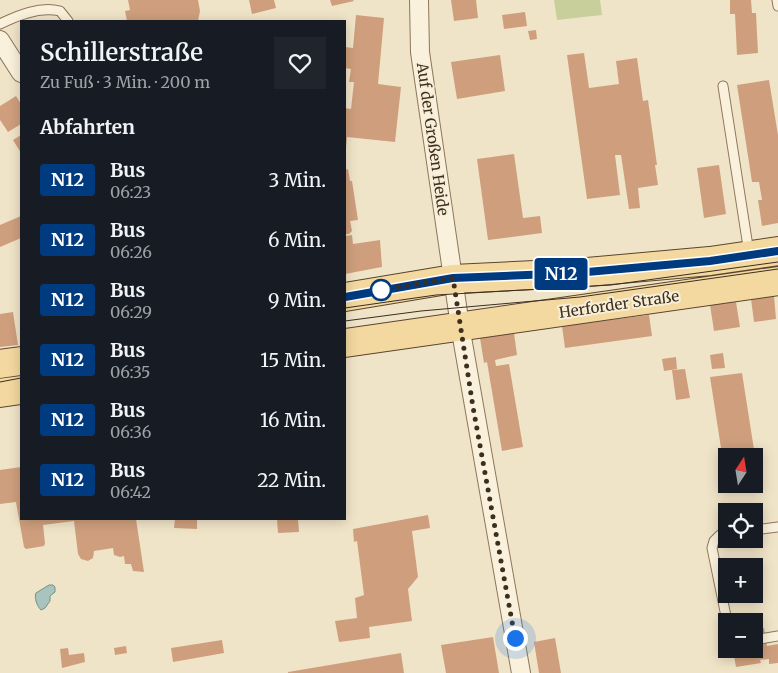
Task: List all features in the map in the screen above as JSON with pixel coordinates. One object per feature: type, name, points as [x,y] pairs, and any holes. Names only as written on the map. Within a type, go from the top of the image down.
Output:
[{"type":"main road","points":[[346,297],[453,278],[576,273],[710,261],[778,251]]},
{"type":"main road","name":"Herforder Straße","points":[[346,343],[778,281]]},
{"type":"main road","points":[[0,364],[20,361]]},
{"type":"main road","points":[[0,393],[20,390]]},
{"type":"street","name":"Auf der Großen Heide","points":[[419,0],[420,52],[453,278]]},
{"type":"street","points":[[0,40],[20,71]]},
{"type":"street","points":[[453,278],[521,673]]},
{"type":"lane","points":[[777,0],[778,6]]},
{"type":"lane","points":[[0,24],[11,18],[43,9],[60,11],[67,20]]},
{"type":"lane","points":[[723,86],[749,255]]},
{"type":"lane","points":[[763,529],[778,527]]},
{"type":"lane","points":[[718,537],[714,541],[712,548],[725,613]]},
{"type":"lane","points":[[763,638],[778,636]]},
{"type":"green space","points":[[554,0],[600,0],[602,15],[557,20]]},
{"type":"water","points":[[49,585],[55,587],[55,592],[50,596],[50,601],[45,608],[41,610],[36,602],[36,593]]},
{"type":"building","points":[[128,0],[198,0],[200,11],[198,20],[127,20],[125,11],[130,10]]},
{"type":"building","points":[[249,0],[274,0],[276,8],[252,14]]},
{"type":"building","points":[[330,0],[353,0],[354,1],[332,6]]},
{"type":"building","points":[[451,0],[476,0],[478,18],[454,21]]},
{"type":"building","points":[[730,0],[751,0],[752,13],[756,13],[758,53],[737,55],[735,14],[730,14]]},
{"type":"building","points":[[525,12],[527,26],[504,29],[502,15]]},
{"type":"building","points":[[356,15],[384,18],[378,84],[401,87],[395,142],[347,137],[346,148],[346,108],[351,109],[354,82],[349,82],[351,69],[346,68],[346,47],[353,48]]},
{"type":"building","points":[[536,30],[537,39],[530,40],[528,31]]},
{"type":"building","points":[[584,53],[589,88],[619,84],[616,61],[637,58],[643,101],[648,100],[658,185],[638,188],[640,208],[629,209],[621,155],[615,155],[620,195],[587,199],[567,55]]},
{"type":"building","points":[[500,55],[505,91],[457,99],[451,62]]},
{"type":"building","points":[[769,80],[778,135],[778,223],[762,226],[758,200],[762,200],[759,182],[752,182],[737,85]]},
{"type":"building","points":[[16,96],[20,102],[20,125],[8,132],[0,120],[0,106]]},
{"type":"building","points":[[20,136],[20,151],[13,140]]},
{"type":"building","points":[[514,154],[523,218],[540,216],[542,233],[488,240],[477,159]]},
{"type":"building","points":[[719,165],[726,214],[704,218],[697,168]]},
{"type":"building","points":[[348,169],[350,181],[352,181],[358,220],[350,221],[352,231],[349,234],[346,234],[346,170]]},
{"type":"building","points":[[20,216],[20,238],[0,247],[0,225]]},
{"type":"building","points":[[352,235],[353,244],[380,240],[382,267],[346,274],[346,236]]},
{"type":"building","points":[[774,296],[776,319],[754,322],[751,299]]},
{"type":"building","points":[[736,302],[740,327],[714,331],[710,305]]},
{"type":"building","points":[[13,312],[18,345],[0,347],[0,314]]},
{"type":"building","points":[[649,315],[652,336],[565,348],[562,326]]},
{"type":"building","points":[[514,333],[517,355],[495,360],[496,366],[509,364],[523,447],[502,451],[487,362],[484,363],[480,338]]},
{"type":"building","points":[[723,353],[725,368],[712,369],[710,355]]},
{"type":"building","points":[[676,357],[677,369],[664,371],[662,359]]},
{"type":"building","points":[[685,369],[690,398],[676,400],[672,370]]},
{"type":"building","points":[[742,373],[754,448],[721,448],[710,377]]},
{"type":"building","points":[[20,467],[20,520],[136,520],[144,572],[133,571],[131,564],[125,564],[124,556],[114,555],[113,548],[94,551],[93,558],[88,561],[81,559],[78,554],[74,521],[43,525],[44,546],[26,549],[24,547],[16,502],[0,504],[0,470]]},
{"type":"building","points":[[428,515],[430,528],[412,531],[418,577],[408,589],[412,621],[369,627],[370,638],[339,642],[335,621],[357,618],[355,598],[364,595],[357,541],[354,542],[353,529]]},
{"type":"building","points":[[175,520],[197,520],[197,529],[174,528]]},
{"type":"building","points":[[277,520],[298,520],[299,532],[278,533]]},
{"type":"building","points":[[763,628],[767,646],[778,644],[778,663],[769,664],[769,659],[760,660],[761,663],[736,667],[734,658],[763,658]]},
{"type":"building","points":[[493,637],[499,673],[446,673],[441,645]]},
{"type":"building","points":[[555,638],[561,673],[539,673],[534,642]]},
{"type":"building","points":[[222,640],[224,653],[173,662],[171,648]]},
{"type":"building","points":[[126,646],[127,653],[115,655],[114,648]]},
{"type":"building","points":[[68,648],[69,655],[84,653],[85,662],[62,668],[60,649]]},
{"type":"building","points":[[401,653],[404,673],[288,673],[288,672]]},
{"type":"tram line","points":[[346,308],[436,295],[611,285],[778,262]]},
{"type":"tram line","points":[[346,321],[421,311],[580,297],[778,269]]},
{"type":"tram line","points":[[0,382],[20,378]]},
{"type":"bus line","name":"N12","points":[[346,297],[453,278],[576,273],[710,261],[778,251]]},
{"type":"route","points":[[381,290],[453,278],[473,407],[515,638]]}]
